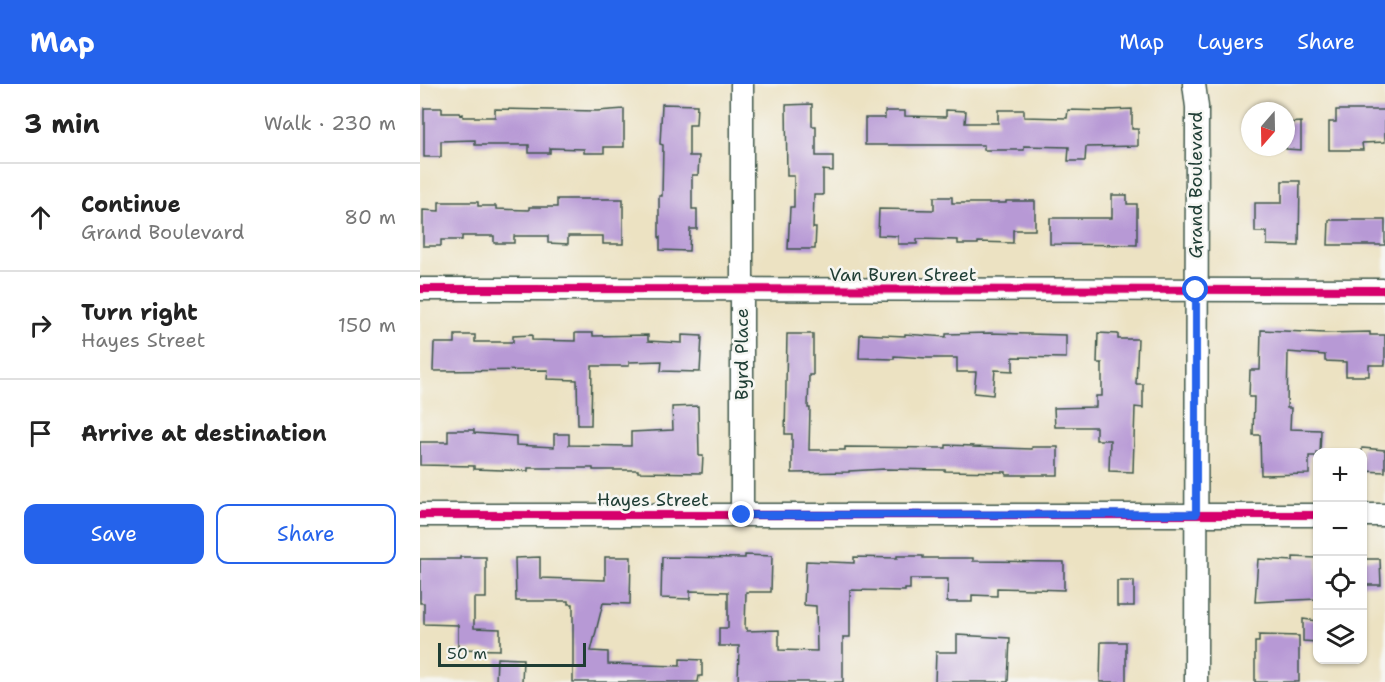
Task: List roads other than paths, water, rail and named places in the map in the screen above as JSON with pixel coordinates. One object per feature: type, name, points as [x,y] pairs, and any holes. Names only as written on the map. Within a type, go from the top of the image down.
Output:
[{"type":"street","name":"Byrd Place","points":[[742,84],[742,515]]},
{"type":"street","name":"Grand Boulevard","points":[[1194,84],[1197,107],[1196,682]]},
{"type":"street","name":"Van Buren Street","points":[[420,290],[1385,290]]},
{"type":"street","name":"Hayes Street","points":[[420,515],[1313,515]]},
{"type":"street","points":[[1367,515],[1385,515]]}]
